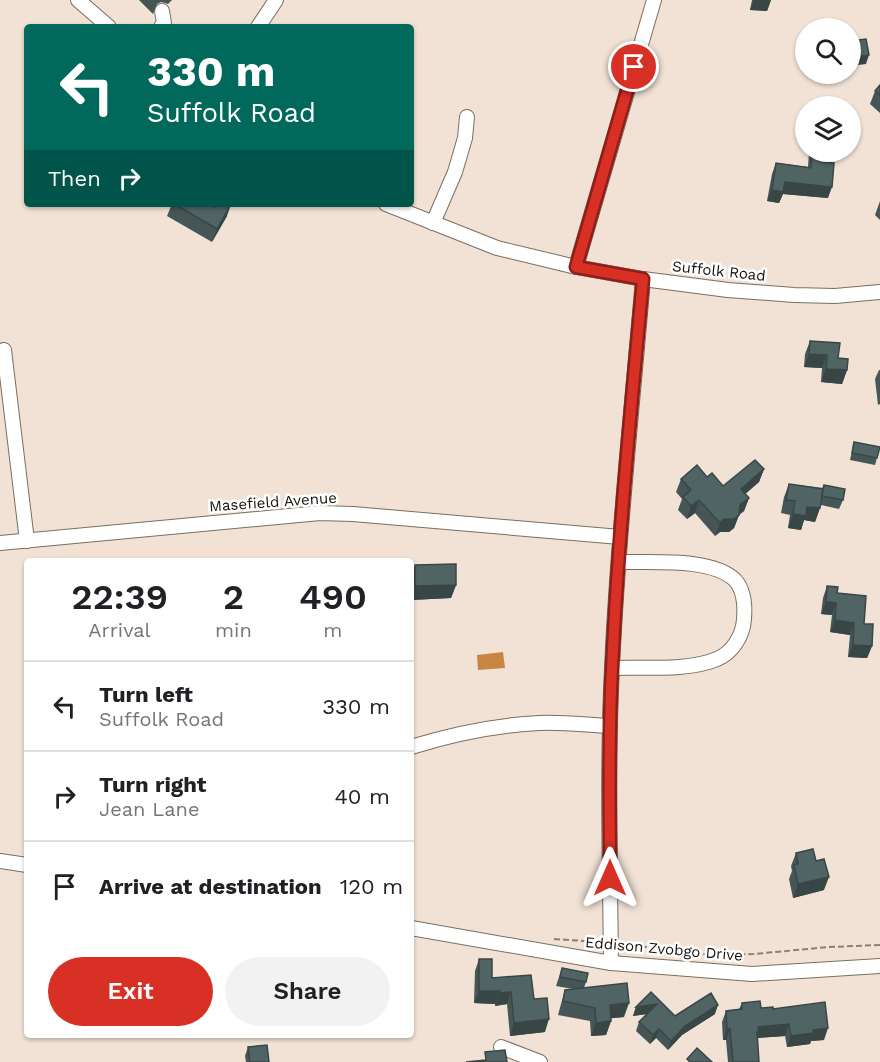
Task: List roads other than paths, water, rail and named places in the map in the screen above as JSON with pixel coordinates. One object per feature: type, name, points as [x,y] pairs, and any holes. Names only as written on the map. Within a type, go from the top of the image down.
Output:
[{"type":"street","points":[[260,24],[276,0]]},
{"type":"street","points":[[576,267],[654,0]]},
{"type":"street","points":[[86,2],[106,24]]},
{"type":"street","points":[[162,10],[163,24]]},
{"type":"street","points":[[433,223],[465,138],[467,117]]},
{"type":"street","name":"Suffolk Road","points":[[393,207],[497,248],[576,267],[643,279],[728,290],[794,295],[835,296],[880,292]]},
{"type":"street","points":[[611,963],[610,726],[612,668],[620,537],[643,279]]},
{"type":"street","points":[[4,350],[27,541]]},
{"type":"street","name":"Masefield Avenue","points":[[0,543],[320,513],[620,537]]},
{"type":"street","points":[[612,668],[694,666],[718,659],[732,648],[744,624],[745,610],[739,586],[734,580],[713,567],[679,563],[619,562]]},
{"type":"street","points":[[414,746],[448,735],[497,727],[542,723],[610,726]]},
{"type":"street","points":[[0,861],[24,865]]},
{"type":"street","name":"Eddison Zvobgo Drive","points":[[414,929],[611,963],[752,974],[880,966]]},
{"type":"street","points":[[501,1047],[540,1062]]}]
